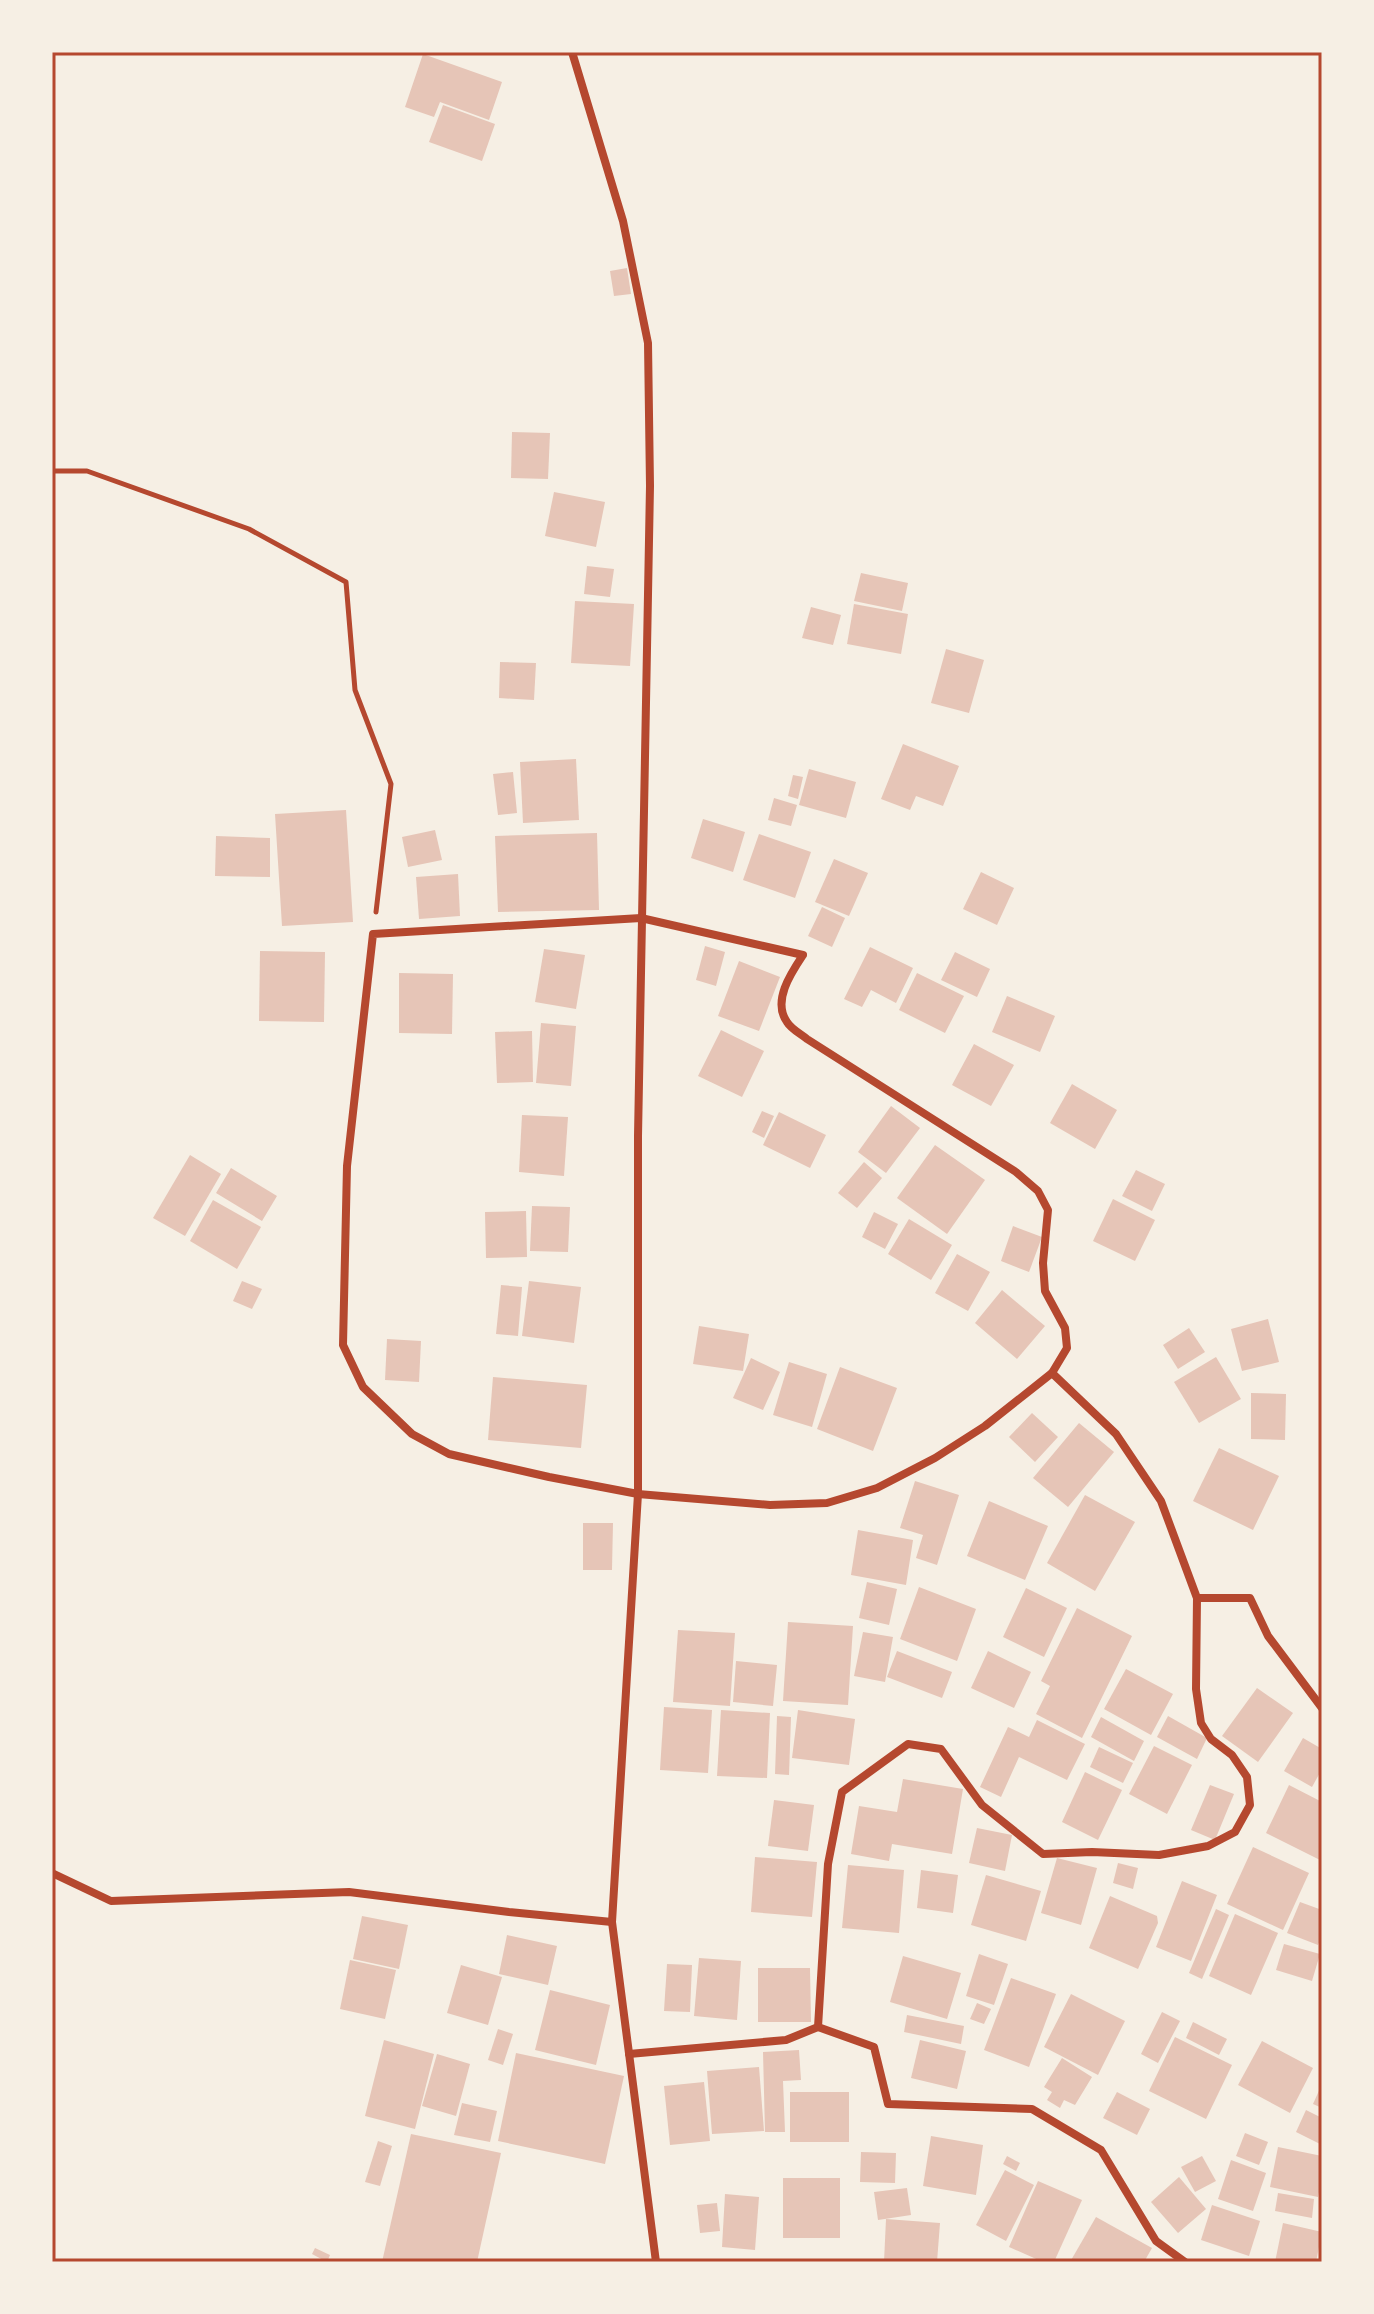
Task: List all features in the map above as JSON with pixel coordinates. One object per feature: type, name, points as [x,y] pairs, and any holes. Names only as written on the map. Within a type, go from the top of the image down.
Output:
[{"type":"street","points":[[572,52],[623,221],[648,343],[650,486],[641,918],[638,1494],[612,1922],[656,2262]]},
{"type":"street","points":[[641,918],[803,955],[789,977],[781,1001],[786,1021],[807,1039],[1005,1165],[1038,1191],[1048,1210],[1043,1263],[1045,1291],[1065,1328],[1067,1348],[1052,1373],[985,1426],[935,1458],[877,1488],[827,1503],[770,1505],[638,1494],[449,1454],[412,1434],[363,1387],[343,1345],[347,1166],[373,934],[641,918]]},
{"type":"street","points":[[818,2027],[828,1864],[842,1792],[908,1744],[941,1749],[982,1805],[1043,1854],[1092,1852],[1159,1855],[1208,1846],[1235,1832],[1250,1805],[1247,1777],[1232,1755],[1211,1739],[1201,1723],[1196,1689],[1197,1598],[1161,1501],[1116,1434],[1052,1373]]},
{"type":"street","points":[[1197,1598],[1250,1598],[1268,1636],[1322,1708]]},
{"type":"street","points":[[52,1873],[111,1901],[349,1892],[612,1922]]},
{"type":"street","points":[[629,2054],[786,2040],[818,2027],[874,2047],[888,2104],[1032,2109],[1101,2150],[1156,2241],[1185,2262]]},
{"type":"street","points":[[1166,2262],[1170,2251]]},
{"type":"path","points":[[52,471],[87,471],[249,529],[346,582],[355,690],[391,784],[373,934]]},
{"type":"building","points":[[423,54],[502,82],[489,120],[440,102],[434,117],[405,107]]},
{"type":"building","points":[[443,105],[495,124],[482,161],[429,142]]},
{"type":"building","points":[[627,268],[631,294],[614,296],[610,271]]},
{"type":"building","points":[[512,432],[550,433],[548,479],[511,478]]},
{"type":"building","points":[[554,492],[605,502],[596,547],[545,536]]},
{"type":"building","points":[[587,566],[614,569],[610,597],[584,594]]},
{"type":"building","points":[[861,573],[908,583],[902,611],[854,601]]},
{"type":"building","points":[[575,601],[634,604],[630,666],[571,663]]},
{"type":"building","points":[[854,604],[908,614],[901,654],[847,644]]},
{"type":"building","points":[[811,607],[841,615],[833,645],[802,638]]},
{"type":"building","points":[[946,649],[984,660],[969,713],[931,703]]},
{"type":"building","points":[[500,662],[536,663],[534,700],[499,698]]},
{"type":"building","points":[[903,744],[959,766],[943,806],[916,796],[910,810],[881,799]]},
{"type":"building","points":[[576,759],[579,820],[523,823],[520,762]]},
{"type":"building","points":[[809,769],[856,782],[846,818],[799,805]]},
{"type":"building","points":[[513,772],[517,813],[498,815],[493,774]]},
{"type":"building","points":[[793,775],[803,777],[798,799],[788,796]]},
{"type":"building","points":[[774,798],[797,805],[791,826],[768,820]]},
{"type":"building","points":[[346,810],[353,922],[282,926],[275,814]]},
{"type":"building","points":[[703,819],[745,832],[733,872],[691,858]]},
{"type":"building","points":[[435,830],[442,860],[408,867],[402,837]]},
{"type":"building","points":[[597,833],[599,910],[498,912],[495,836]]},
{"type":"building","points":[[759,834],[811,852],[795,898],[743,880]]},
{"type":"building","points":[[216,836],[270,838],[270,877],[215,876]]},
{"type":"building","points":[[834,859],[868,873],[849,916],[815,902]]},
{"type":"building","points":[[981,872],[1014,888],[997,925],[963,909]]},
{"type":"building","points":[[458,874],[460,916],[419,919],[416,877]]},
{"type":"building","points":[[822,907],[845,918],[832,947],[808,936]]},
{"type":"building","points":[[705,946],[725,952],[716,986],[696,980]]},
{"type":"building","points":[[870,947],[913,968],[896,1003],[871,990],[862,1007],[844,999]]},
{"type":"building","points":[[544,949],[585,955],[576,1009],[535,1002]]},
{"type":"building","points":[[260,951],[325,952],[324,1022],[259,1021]]},
{"type":"building","points":[[955,952],[990,969],[977,997],[941,980]]},
{"type":"building","points":[[739,961],[780,977],[759,1031],[718,1016]]},
{"type":"building","points":[[399,973],[453,974],[452,1034],[399,1033]]},
{"type":"building","points":[[917,973],[964,996],[945,1033],[899,1010]]},
{"type":"building","points":[[1007,996],[1055,1016],[1040,1052],[992,1032]]},
{"type":"building","points":[[541,1023],[576,1026],[571,1086],[536,1083]]},
{"type":"building","points":[[721,1030],[764,1051],[742,1097],[698,1076]]},
{"type":"building","points":[[532,1031],[533,1082],[497,1083],[495,1032]]},
{"type":"building","points":[[974,1044],[1014,1065],[991,1106],[952,1085]]},
{"type":"building","points":[[1072,1084],[1117,1110],[1095,1149],[1050,1123]]},
{"type":"building","points":[[891,1106],[920,1128],[886,1173],[858,1152]]},
{"type":"building","points":[[762,1111],[774,1116],[764,1138],[752,1132]]},
{"type":"building","points":[[779,1112],[826,1135],[810,1168],[763,1145]]},
{"type":"building","points":[[522,1115],[568,1117],[564,1176],[519,1172]]},
{"type":"building","points":[[935,1145],[985,1180],[947,1234],[897,1198]]},
{"type":"building","points":[[190,1155],[221,1174],[185,1236],[153,1218]]},
{"type":"building","points":[[864,1162],[882,1178],[857,1208],[838,1193]]},
{"type":"building","points":[[231,1168],[277,1196],[262,1221],[216,1193]]},
{"type":"building","points":[[1136,1170],[1165,1184],[1152,1211],[1122,1196]]},
{"type":"building","points":[[1113,1199],[1155,1220],[1135,1261],[1093,1241]]},
{"type":"building","points":[[213,1200],[261,1227],[237,1269],[190,1241]]},
{"type":"building","points":[[532,1206],[570,1207],[568,1252],[530,1251]]},
{"type":"building","points":[[526,1211],[527,1257],[486,1258],[485,1212]]},
{"type":"building","points":[[874,1212],[898,1224],[885,1249],[862,1237]]},
{"type":"building","points":[[909,1219],[952,1245],[931,1280],[888,1254]]},
{"type":"building","points":[[1013,1226],[1042,1237],[1029,1272],[1001,1261]]},
{"type":"building","points":[[957,1254],[990,1272],[968,1311],[935,1293]]},
{"type":"building","points":[[242,1281],[262,1289],[252,1309],[233,1301]]},
{"type":"building","points":[[529,1281],[581,1287],[574,1343],[522,1336]]},
{"type":"building","points":[[501,1285],[522,1287],[518,1336],[496,1334]]},
{"type":"building","points":[[1002,1290],[1045,1326],[1017,1359],[975,1323]]},
{"type":"building","points":[[1268,1319],[1279,1362],[1242,1371],[1231,1329]]},
{"type":"building","points":[[699,1326],[749,1334],[743,1371],[693,1364]]},
{"type":"building","points":[[1189,1328],[1205,1352],[1178,1369],[1163,1345]]},
{"type":"building","points":[[387,1339],[421,1341],[419,1382],[385,1380]]},
{"type":"building","points":[[1216,1357],[1241,1399],[1199,1423],[1174,1382]]},
{"type":"building","points":[[751,1358],[780,1372],[763,1410],[733,1398]]},
{"type":"building","points":[[789,1362],[827,1374],[812,1427],[773,1415]]},
{"type":"building","points":[[840,1367],[897,1388],[873,1451],[817,1429]]},
{"type":"building","points":[[493,1377],[587,1385],[581,1448],[488,1440]]},
{"type":"building","points":[[1251,1393],[1286,1394],[1285,1440],[1251,1439]]},
{"type":"building","points":[[1032,1413],[1058,1437],[1035,1462],[1009,1437]]},
{"type":"building","points":[[1079,1423],[1114,1452],[1068,1507],[1033,1478]]},
{"type":"building","points":[[1219,1448],[1279,1476],[1253,1530],[1193,1501]]},
{"type":"building","points":[[915,1481],[959,1495],[937,1565],[916,1558],[923,1535],[900,1528]]},
{"type":"building","points":[[1085,1495],[1135,1522],[1095,1591],[1047,1563]]},
{"type":"building","points":[[989,1501],[1048,1526],[1025,1580],[967,1556]]},
{"type":"building","points":[[583,1523],[613,1523],[612,1570],[583,1570]]},
{"type":"building","points":[[858,1530],[913,1540],[906,1585],[851,1575]]},
{"type":"building","points":[[867,1582],[897,1589],[889,1625],[859,1618]]},
{"type":"building","points":[[919,1587],[976,1609],[957,1661],[900,1639]]},
{"type":"building","points":[[1026,1588],[1067,1608],[1044,1657],[1003,1637]]},
{"type":"building","points":[[1077,1608],[1132,1636],[1082,1738],[1036,1714],[1050,1686],[1041,1681]]},
{"type":"building","points":[[788,1622],[853,1626],[848,1705],[783,1701]]},
{"type":"building","points":[[678,1630],[735,1633],[730,1706],[673,1702]]},
{"type":"building","points":[[863,1632],[893,1637],[885,1682],[854,1676]]},
{"type":"building","points":[[897,1651],[952,1672],[942,1698],[887,1677]]},
{"type":"building","points":[[988,1651],[1031,1672],[1014,1708],[971,1688]]},
{"type":"building","points":[[736,1661],[777,1665],[773,1706],[733,1702]]},
{"type":"building","points":[[1126,1669],[1173,1694],[1151,1735],[1104,1709]]},
{"type":"building","points":[[1257,1688],[1293,1713],[1258,1762],[1222,1736]]},
{"type":"building","points":[[664,1707],[712,1710],[708,1773],[660,1770]]},
{"type":"building","points":[[721,1710],[770,1713],[767,1778],[717,1776]]},
{"type":"building","points":[[798,1710],[855,1719],[849,1765],[792,1758]]},
{"type":"building","points":[[777,1716],[791,1717],[789,1775],[775,1774]]},
{"type":"building","points":[[1168,1716],[1207,1738],[1197,1759],[1157,1737]]},
{"type":"building","points":[[1101,1717],[1144,1741],[1134,1761],[1091,1737]]},
{"type":"building","points":[[1037,1720],[1085,1744],[1067,1780],[1019,1757],[1001,1797],[980,1787],[1008,1727],[1029,1737]]},
{"type":"building","points":[[1303,1738],[1322,1749],[1322,1769],[1312,1787],[1284,1771]]},
{"type":"building","points":[[1154,1746],[1192,1765],[1167,1814],[1129,1794]]},
{"type":"building","points":[[1099,1747],[1133,1763],[1123,1783],[1090,1767]]},
{"type":"building","points":[[1085,1772],[1122,1790],[1098,1840],[1062,1822]]},
{"type":"building","points":[[903,1779],[963,1789],[952,1854],[892,1844],[889,1861],[851,1854],[859,1806],[897,1812]]},
{"type":"building","points":[[1210,1785],[1234,1794],[1215,1840],[1191,1830]]},
{"type":"building","points":[[1289,1785],[1322,1802],[1322,1861],[1266,1833]]},
{"type":"building","points":[[774,1800],[814,1805],[808,1851],[768,1846]]},
{"type":"building","points":[[977,1828],[1012,1835],[1005,1871],[969,1863]]},
{"type":"building","points":[[1253,1847],[1309,1873],[1283,1930],[1227,1904]]},
{"type":"building","points":[[755,1857],[817,1862],[812,1917],[751,1912]]},
{"type":"building","points":[[1057,1858],[1097,1868],[1081,1925],[1041,1913]]},
{"type":"building","points":[[1118,1863],[1138,1868],[1133,1889],[1113,1883]]},
{"type":"building","points":[[848,1865],[904,1870],[899,1933],[842,1928]]},
{"type":"building","points":[[921,1870],[958,1875],[953,1913],[917,1908]]},
{"type":"building","points":[[986,1875],[1041,1891],[1026,1941],[971,1925]]},
{"type":"building","points":[[1182,1881],[1217,1895],[1191,1961],[1156,1947]]},
{"type":"building","points":[[1110,1896],[1157,1916],[1158,1923],[1138,1969],[1089,1948]]},
{"type":"building","points":[[1300,1902],[1322,1910],[1322,1935],[1318,1945],[1287,1933]]},
{"type":"building","points":[[1216,1909],[1229,1915],[1202,1979],[1189,1973]]},
{"type":"building","points":[[1235,1914],[1278,1933],[1251,1995],[1209,1976]]},
{"type":"building","points":[[362,1916],[408,1925],[399,1969],[353,1959]]},
{"type":"building","points":[[507,1935],[557,1946],[548,1985],[499,1974]]},
{"type":"building","points":[[1284,1944],[1320,1954],[1312,1981],[1276,1970]]},
{"type":"building","points":[[979,1954],[1008,1964],[994,2005],[966,1996]]},
{"type":"building","points":[[903,1956],[961,1973],[947,2019],[890,2002]]},
{"type":"building","points":[[699,1958],[741,1961],[737,2020],[694,2016]]},
{"type":"building","points":[[350,1960],[396,1970],[385,2019],[340,2009]]},
{"type":"building","points":[[667,1964],[692,1965],[690,2012],[664,2011]]},
{"type":"building","points":[[461,1965],[502,1977],[488,2025],[447,2013]]},
{"type":"building","points":[[758,1968],[810,1968],[811,2022],[758,2022]]},
{"type":"building","points":[[1011,1978],[1056,1994],[1029,2067],[984,2050]]},
{"type":"building","points":[[550,1990],[610,2005],[596,2065],[535,2050]]},
{"type":"building","points":[[1071,1994],[1125,2021],[1098,2075],[1044,2047]]},
{"type":"building","points":[[977,2003],[991,2009],[984,2024],[970,2019]]},
{"type":"building","points":[[1162,2012],[1180,2021],[1158,2063],[1141,2054]]},
{"type":"building","points":[[907,2015],[964,2026],[961,2044],[904,2032]]},
{"type":"building","points":[[1193,2022],[1227,2039],[1219,2055],[1186,2038]]},
{"type":"building","points":[[498,2029],[513,2034],[503,2065],[488,2060]]},
{"type":"building","points":[[1175,2037],[1232,2065],[1206,2119],[1149,2091]]},
{"type":"building","points":[[384,2040],[434,2054],[415,2129],[365,2116]]},
{"type":"building","points":[[920,2040],[966,2051],[957,2089],[911,2078]]},
{"type":"building","points":[[1262,2041],[1313,2068],[1290,2113],[1238,2085]]},
{"type":"building","points":[[799,2050],[801,2080],[783,2081],[785,2132],[765,2132],[763,2052]]},
{"type":"building","points":[[516,2053],[624,2076],[605,2164],[498,2141]]},
{"type":"building","points":[[437,2054],[470,2064],[456,2116],[422,2106]]},
{"type":"building","points":[[1062,2058],[1092,2077],[1075,2105],[1064,2100],[1060,2108],[1047,2100],[1052,2092],[1044,2087]]},
{"type":"building","points":[[759,2067],[764,2131],[712,2134],[707,2071]]},
{"type":"building","points":[[704,2082],[710,2141],[670,2145],[664,2086]]},
{"type":"building","points":[[1322,2084],[1322,2108],[1313,2104]]},
{"type":"building","points":[[790,2092],[849,2092],[849,2142],[790,2142]]},
{"type":"building","points":[[1117,2092],[1150,2109],[1137,2135],[1103,2118]]},
{"type":"building","points":[[462,2103],[497,2111],[490,2142],[454,2135]]},
{"type":"building","points":[[1306,2110],[1322,2118],[1322,2145],[1296,2132]]},
{"type":"building","points":[[1245,2133],[1268,2142],[1259,2165],[1236,2156]]},
{"type":"building","points":[[411,2134],[501,2153],[477,2262],[382,2262]]},
{"type":"building","points":[[931,2136],[983,2145],[976,2195],[923,2186]]},
{"type":"building","points":[[378,2141],[392,2146],[380,2186],[365,2182]]},
{"type":"building","points":[[1278,2147],[1322,2156],[1318,2197],[1270,2187]]},
{"type":"building","points":[[861,2152],[896,2153],[895,2183],[860,2182]]},
{"type":"building","points":[[1007,2156],[1020,2163],[1016,2171],[1003,2164]]},
{"type":"building","points":[[1202,2156],[1216,2181],[1195,2192],[1181,2167]]},
{"type":"building","points":[[1231,2160],[1266,2173],[1253,2211],[1218,2199]]},
{"type":"building","points":[[1005,2170],[1034,2185],[1006,2241],[976,2225]]},
{"type":"building","points":[[1179,2177],[1206,2209],[1178,2233],[1151,2202]]},
{"type":"building","points":[[783,2178],[840,2178],[840,2238],[783,2238]]},
{"type":"building","points":[[1038,2181],[1082,2200],[1054,2262],[1043,2262],[1009,2247]]},
{"type":"building","points":[[907,2188],[911,2215],[878,2220],[874,2192]]},
{"type":"building","points":[[1278,2193],[1314,2199],[1312,2218],[1275,2211]]},
{"type":"building","points":[[725,2194],[759,2197],[755,2250],[722,2247]]},
{"type":"building","points":[[717,2203],[720,2231],[700,2233],[697,2205]]},
{"type":"building","points":[[1212,2205],[1260,2221],[1249,2256],[1201,2240]]},
{"type":"building","points":[[1096,2217],[1152,2248],[1144,2262],[1070,2262]]},
{"type":"building","points":[[886,2219],[940,2223],[937,2262],[884,2262]]},
{"type":"building","points":[[1283,2223],[1322,2232],[1316,2262],[1275,2262]]},
{"type":"building","points":[[315,2248],[330,2255],[327,2262],[312,2254]]}]
